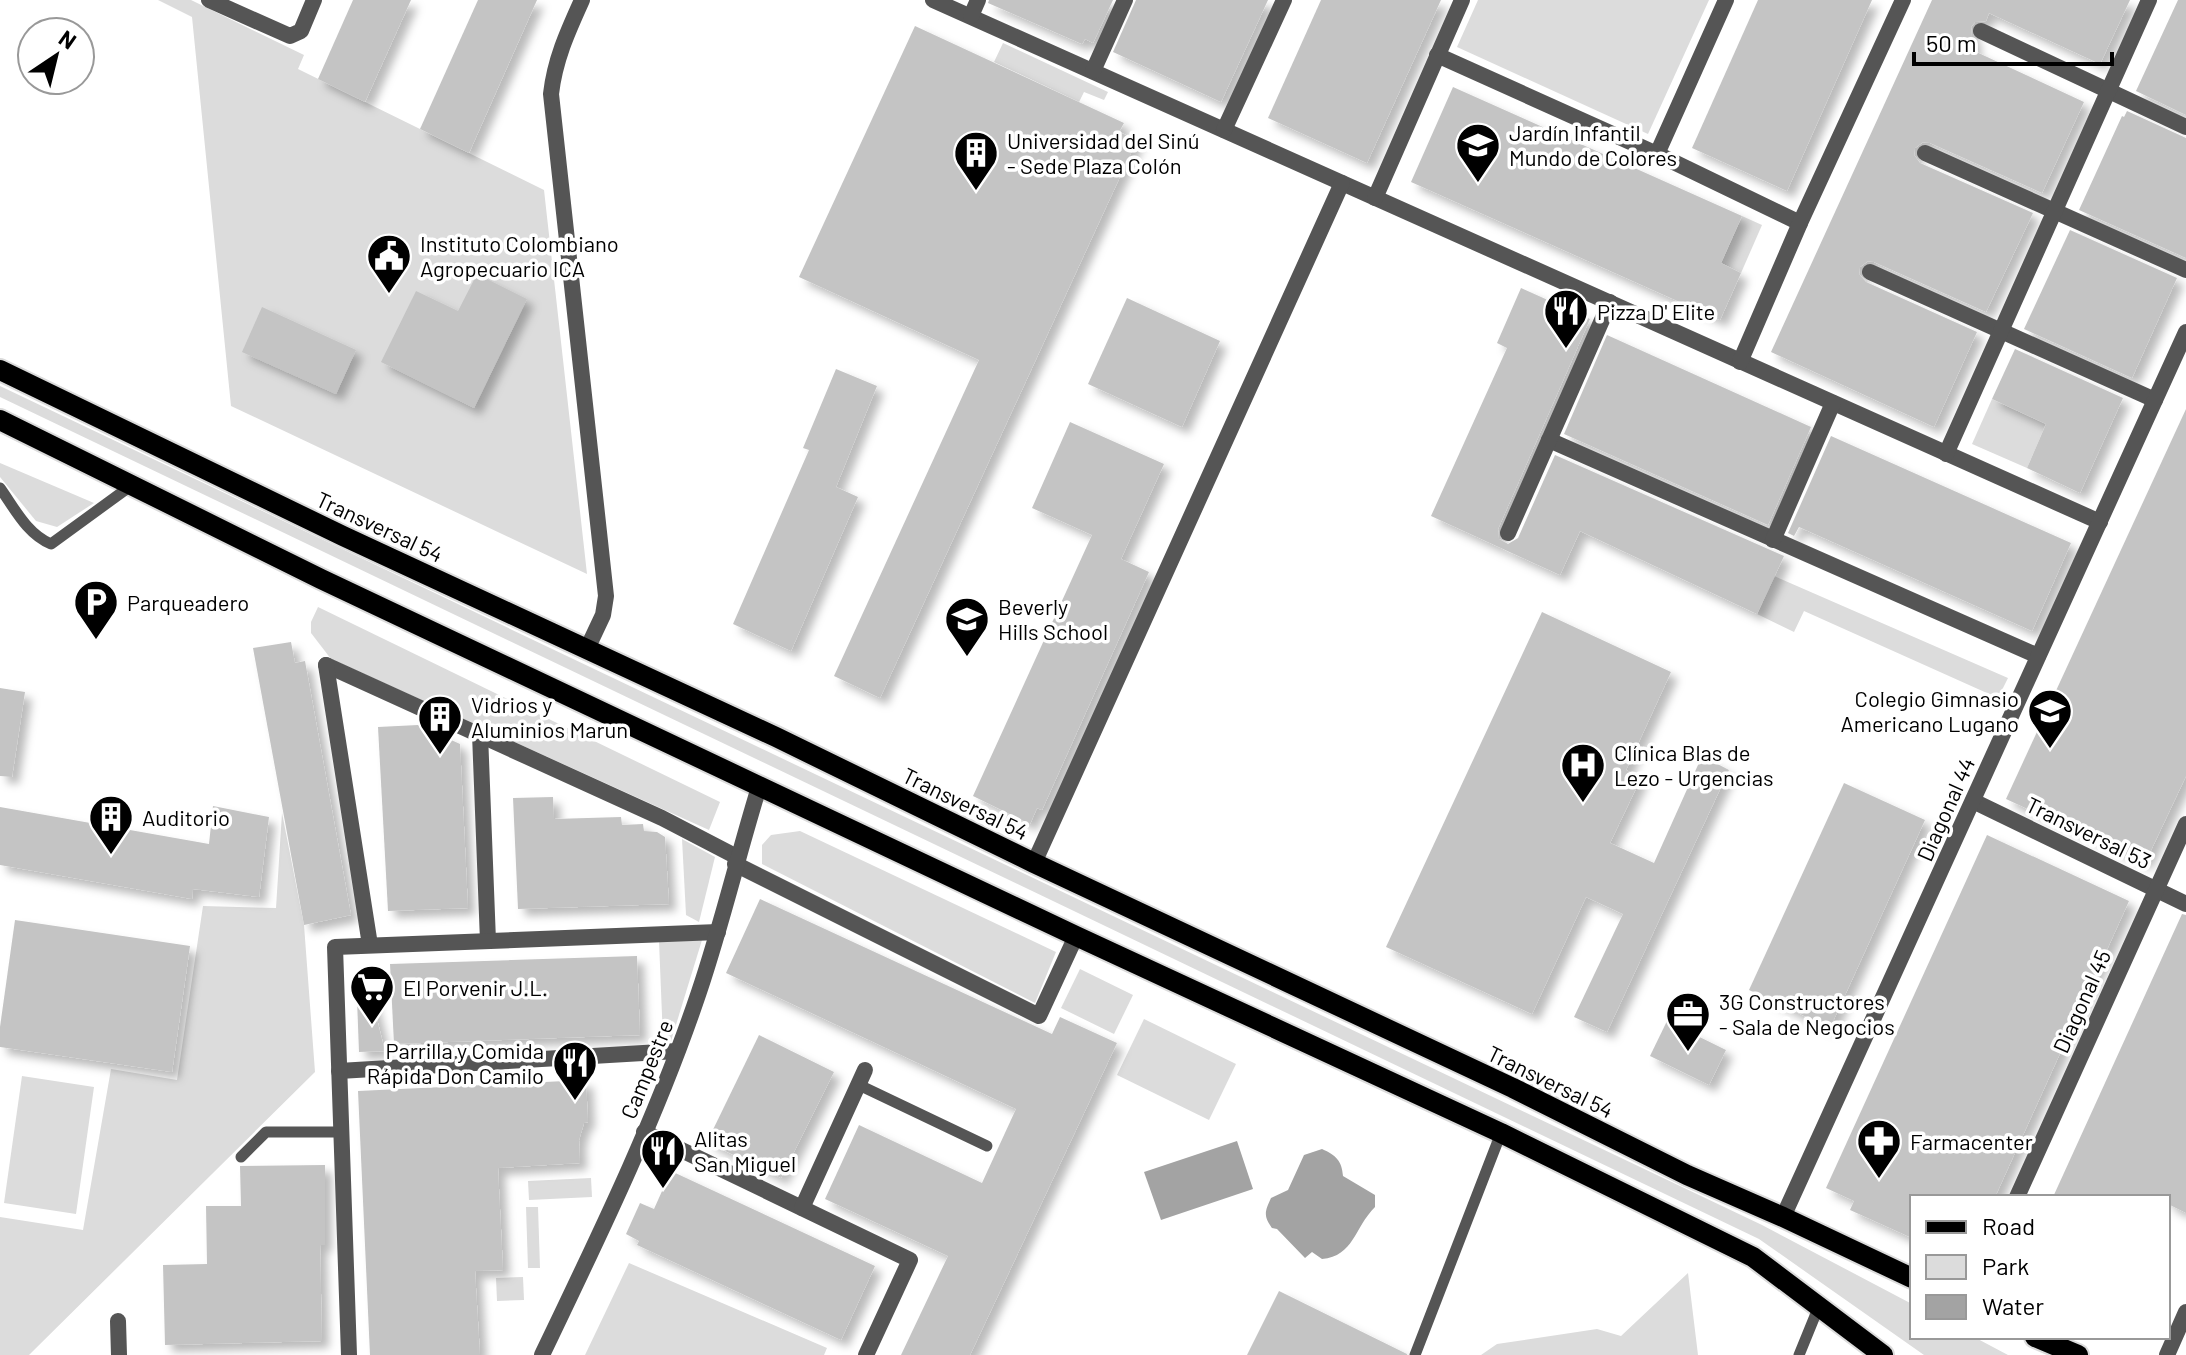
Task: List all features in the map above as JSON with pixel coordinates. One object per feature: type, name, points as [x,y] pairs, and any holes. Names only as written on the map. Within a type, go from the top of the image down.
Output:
[{"type":"main road","name":"Transversal 54","points":[[0,370],[330,530],[776,737],[1034,863],[1513,1088],[1687,1175],[1910,1277]]},
{"type":"main road","points":[[0,420],[321,579],[1501,1133],[1753,1257],[1883,1355]]},
{"type":"main road","points":[[2023,1339],[2047,1355]]},
{"type":"main road","points":[[2040,1339],[2078,1355]]},
{"type":"street","points":[[209,0],[290,36],[301,31],[314,0]]},
{"type":"street","points":[[582,0],[561,46],[551,94],[606,596],[603,615],[587,649]]},
{"type":"street","points":[[933,0],[2100,522]]},
{"type":"street","points":[[971,16],[978,0]]},
{"type":"street","points":[[1093,71],[1125,0]]},
{"type":"street","points":[[1224,130],[1284,0]]},
{"type":"street","points":[[1375,198],[1462,0]]},
{"type":"street","points":[[1657,154],[1726,0]]},
{"type":"street","points":[[1740,362],[1903,0]]},
{"type":"street","points":[[1946,454],[2149,0]]},
{"type":"street","points":[[1981,31],[2186,127]]},
{"type":"street","points":[[1437,55],[1657,154],[1800,223]]},
{"type":"street","points":[[1925,153],[2186,270]]},
{"type":"street","points":[[1034,863],[1342,183]]},
{"type":"street","points":[[1870,272],[2155,400]]},
{"type":"street","points":[[1508,533],[1610,302]]},
{"type":"street","name":"Diagonal 44","points":[[1783,1217],[2155,400],[2180,363],[2186,332]]},
{"type":"street","points":[[1773,540],[1833,403]]},
{"type":"street","points":[[1549,440],[2038,656]]},
{"type":"street","points":[[370,945],[326,665],[662,818],[736,860],[1039,1016],[1076,936]]},
{"type":"street","points":[[480,734],[488,941]]},
{"type":"street","name":"Campestre","points":[[542,1355],[628,1173],[677,1051],[718,932],[759,787]]},
{"type":"street","name":"Transversal 53","points":[[1973,801],[2186,904]]},
{"type":"street","name":"Diagonal 45","points":[[2018,1195],[2186,824]]},
{"type":"street","points":[[349,1355],[335,947],[718,932]]},
{"type":"street","points":[[339,1071],[677,1051]]},
{"type":"street","points":[[802,1208],[862,1077]]},
{"type":"street","points":[[644,1132],[910,1260],[866,1355]]},
{"type":"street","points":[[2167,1355],[2186,1312]]},
{"type":"street","points":[[118,1321],[119,1355]]},
{"type":"lane","points":[[0,488],[38,539],[51,544],[132,485]]},
{"type":"lane","points":[[862,1077],[987,1146]]},
{"type":"lane","points":[[241,1157],[266,1132],[341,1132]]},
{"type":"lane","points":[[1415,1355],[1501,1133]]},
{"type":"lane","points":[[1799,1355],[1819,1306]]},
{"type":"green space","points":[[158,0],[191,0],[304,55],[298,69],[544,190],[587,574],[231,406],[192,17]]},
{"type":"green space","points":[[1478,0],[1709,0],[1648,134],[1457,47]]},
{"type":"green space","points":[[1003,43],[1108,92],[1104,100],[1084,92],[1079,102],[994,62]]},
{"type":"green space","points":[[1742,216],[1762,225],[1741,273],[1721,263]]},
{"type":"green space","points":[[0,386],[1762,1225],[1910,1303],[1910,1339],[1978,1339],[2008,1355],[1924,1355],[1759,1239],[0,397]]},
{"type":"green space","points":[[1992,399],[2046,424],[2027,468],[1972,444]]},
{"type":"green space","points":[[0,463],[94,503],[57,527],[36,521],[0,477]]},
{"type":"green space","points":[[1774,576],[2008,678],[1998,698],[1804,611],[1794,632],[1757,614]]},
{"type":"green space","points":[[318,607],[720,802],[709,830],[331,659],[311,633],[311,622]]},
{"type":"green space","points":[[282,813],[304,925],[315,1072],[29,1355],[0,1355],[0,1217],[83,1230],[111,1069],[177,1080],[203,906],[276,908]]},
{"type":"green space","points":[[800,831],[1056,952],[1035,1003],[762,864],[762,845],[771,835]]},
{"type":"green space","points":[[682,839],[715,857],[699,922],[686,915]]},
{"type":"green space","points":[[702,940],[671,1041],[663,1040],[659,941]]},
{"type":"green space","points":[[1080,969],[1133,995],[1114,1034],[1061,1008]]},
{"type":"green space","points":[[1144,1019],[1236,1064],[1209,1120],[1117,1075]]},
{"type":"green space","points":[[22,1076],[94,1087],[76,1214],[4,1203]]},
{"type":"green space","points":[[591,1178],[592,1197],[529,1200],[528,1181]]},
{"type":"green space","points":[[526,1207],[538,1207],[540,1268],[528,1268]]},
{"type":"green space","points":[[629,1263],[827,1348],[824,1355],[585,1355]]},
{"type":"green space","points":[[1688,1273],[1698,1355],[1481,1355],[1497,1344],[1597,1329],[1621,1336]]},
{"type":"green space","points":[[523,1277],[524,1300],[497,1301],[496,1278]]},
{"type":"water","points":[[1237,1141],[1253,1189],[1161,1220],[1144,1172]]},
{"type":"water","points":[[1322,1149],[1337,1159],[1343,1176],[1375,1195],[1375,1207],[1341,1253],[1322,1259],[1312,1252],[1305,1258],[1277,1229],[1272,1228],[1266,1210],[1271,1198],[1288,1190],[1304,1155]]},
{"type":"building","points":[[353,0],[411,0],[365,102],[318,79]]},
{"type":"building","points":[[478,0],[537,0],[469,153],[420,129]]},
{"type":"building","points":[[989,0],[1113,0],[1093,43],[1085,39],[1082,44],[988,3]]},
{"type":"building","points":[[1136,0],[1268,0],[1221,102],[1113,52]]},
{"type":"building","points":[[1321,0],[1441,0],[1367,163],[1268,118]]},
{"type":"building","points":[[1758,0],[1872,0],[1787,191],[1692,148]]},
{"type":"building","points":[[1932,0],[2130,0],[2100,64],[1989,13],[1986,21],[1975,22],[1971,27],[1972,37],[1976,41],[1972,50],[2084,102],[2042,193],[1930,143],[1923,142],[1915,148],[1914,155],[1920,163],[2033,213],[1986,312],[1874,262],[1868,261],[1860,267],[1859,274],[1866,282],[1977,332],[1934,427],[1771,352]]},
{"type":"building","points":[[2178,0],[2186,0],[2186,115],[2136,91]]},
{"type":"building","name":"Universidad del Sinú - Sede Plaza Colón","points":[[915,26],[1124,123],[1119,132],[1137,140],[880,698],[834,676],[979,360],[799,277]]},
{"type":"building","points":[[1453,87],[1742,216],[1721,263],[1741,273],[1720,320],[1411,182]]},
{"type":"building","points":[[2127,111],[2186,138],[2186,258],[2079,210]]},
{"type":"building","points":[[2070,230],[2177,278],[2132,378],[2024,329]]},
{"type":"building","points":[[477,274],[527,299],[474,408],[381,362],[416,291],[458,311]]},
{"type":"building","points":[[1521,288],[1590,319],[1498,529],[1499,539],[1508,544],[1518,538],[1555,455],[1784,556],[1757,614],[1580,531],[1560,575],[1431,516],[1507,348],[1497,343]]},
{"type":"building","points":[[1127,298],[1220,341],[1182,427],[1088,384]]},
{"type":"building","points":[[262,307],[356,350],[336,394],[242,352]]},
{"type":"building","points":[[1607,335],[1811,427],[1768,525],[1564,434]]},
{"type":"building","points":[[2015,349],[2123,398],[2080,493],[2027,468],[2046,424],[1992,399]]},
{"type":"building","points":[[836,369],[877,386],[836,487],[858,497],[791,651],[733,624],[809,450],[803,448]]},
{"type":"building","points":[[2186,409],[2186,776],[2145,863],[2006,799]]},
{"type":"building","points":[[1070,422],[1164,464],[1121,559],[1149,572],[1042,810],[1037,808],[1030,824],[973,796],[1092,535],[1032,508]]},
{"type":"building","points":[[1831,436],[2071,543],[2032,631],[1799,527],[1794,536],[1788,533]]},
{"type":"building","points":[[1542,612],[1671,672],[1626,770],[1641,778],[1610,843],[1654,863],[1702,756],[1729,770],[1607,1032],[1574,1017],[1623,914],[1586,897],[1532,1014],[1386,947]]},
{"type":"building","points":[[291,642],[295,663],[305,661],[351,915],[304,925],[253,648]]},
{"type":"building","points":[[0,688],[25,692],[12,777],[0,776]]},
{"type":"building","points":[[418,725],[460,744],[468,908],[388,911],[378,727]]},
{"type":"building","points":[[1844,783],[1925,820],[1830,1028],[1749,990]]},
{"type":"building","points":[[553,797],[554,819],[621,817],[622,825],[643,824],[644,831],[657,832],[665,837],[669,904],[518,909],[513,798]]},
{"type":"building","name":"Auditorio","points":[[213,806],[269,817],[259,897],[193,889],[192,899],[0,865],[0,807],[209,844]]},
{"type":"building","points":[[1987,835],[2129,901],[1996,1195],[1910,1195],[1910,1237],[1850,1210],[1854,1201],[1826,1188]]},
{"type":"building","points":[[760,899],[1052,1034],[1060,1017],[1117,1043],[970,1355],[901,1355],[948,1256],[825,1199],[859,1125],[982,1183],[1016,1109],[726,973]]},
{"type":"building","points":[[2182,914],[2186,915],[2186,1213],[2170,1205],[2170,1195],[2054,1195]]},
{"type":"building","points":[[15,920],[190,946],[172,1072],[0,1047]]},
{"type":"building","points":[[637,956],[640,1035],[394,1044],[390,964]]},
{"type":"building","points":[[365,972],[385,1051],[359,1052],[356,973]]},
{"type":"building","name":"3G Constructores - Sala de Negocios","points":[[1667,1021],[1726,1050],[1709,1085],[1650,1056]]},
{"type":"building","points":[[759,1035],[834,1072],[781,1178],[707,1142]]},
{"type":"building","points":[[586,1080],[588,1122],[584,1123],[579,1140],[580,1163],[498,1168],[503,1270],[475,1271],[480,1355],[370,1355],[358,1091]]},
{"type":"building","points":[[325,1165],[325,1245],[320,1245],[322,1341],[165,1345],[163,1265],[207,1264],[206,1206],[241,1206],[240,1166]]},
{"type":"building","points":[[671,1171],[875,1266],[841,1340],[637,1245],[639,1241],[626,1234],[640,1203],[654,1209]]},
{"type":"building","points":[[1279,1291],[1407,1354],[1407,1355],[1247,1355]]},
{"type":"place","name":"Jardín Infantil Mundo de Colores","points":[[1478,184]]},
{"type":"place","name":"Universidad del Sinú - Sede Plaza Colón","points":[[976,192]]},
{"type":"place","name":"Instituto Colombiano Agropecuario ICA","points":[[389,295]]},
{"type":"place","name":"Pizza D' Elite","points":[[1566,350]]},
{"type":"place","name":"Parqueadero","points":[[96,641]]},
{"type":"place","name":"Beverly Hills School","points":[[967,658]]},
{"type":"place","name":"Colegio Gimnasio Americano Lugano","points":[[2050,750]]},
{"type":"place","name":"Vidrios y Aluminios Marun","points":[[440,756]]},
{"type":"place","name":"Clínica Blas de Lezo - Urgencias","points":[[1583,804]]},
{"type":"place","name":"Auditorio","points":[[111,856]]},
{"type":"place","name":"El Porvenir J.L.","points":[[372,1026]]},
{"type":"place","name":"3G Constructores - Sala de Negocios","points":[[1688,1053]]},
{"type":"place","name":"Parrilla y Comida Rápida Don Camilo","points":[[575,1102]]},
{"type":"place","name":"Farmacenter","points":[[1879,1180]]},
{"type":"place","name":"Alitas San Miguel","points":[[663,1190]]}]
